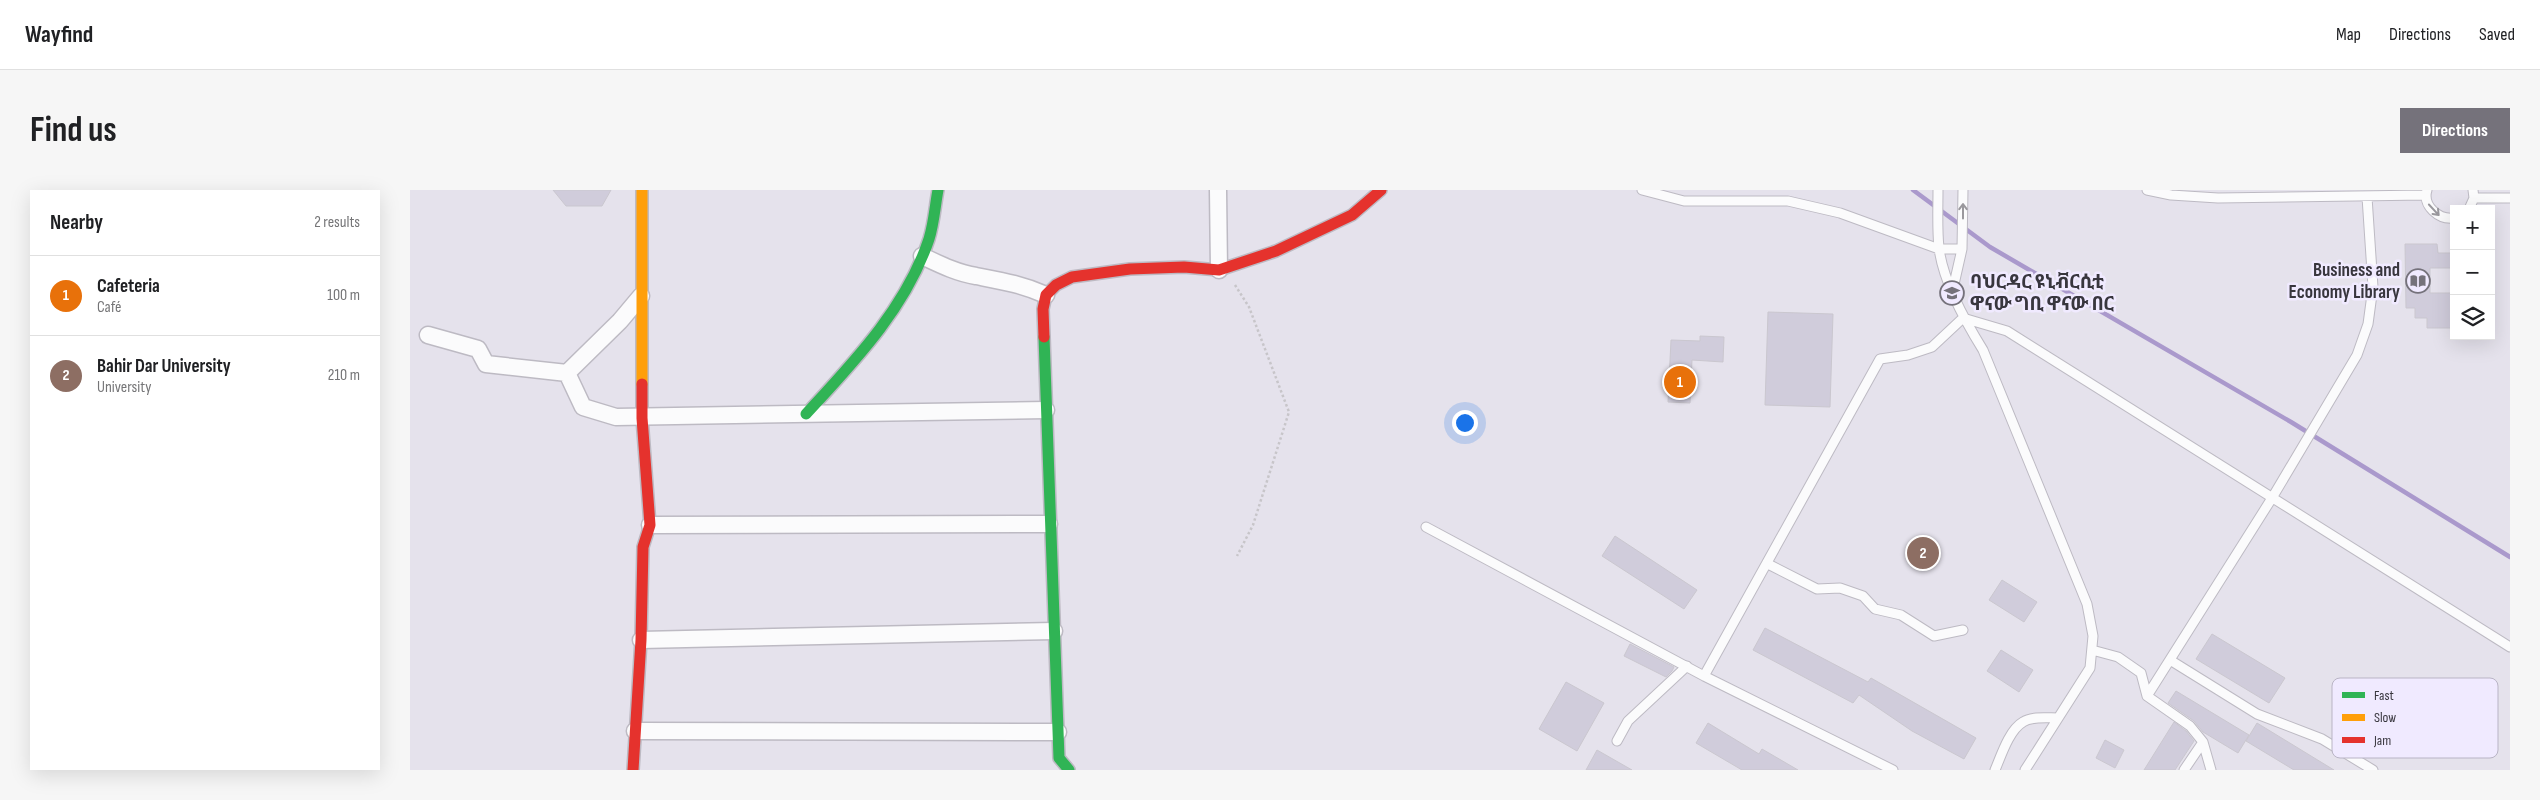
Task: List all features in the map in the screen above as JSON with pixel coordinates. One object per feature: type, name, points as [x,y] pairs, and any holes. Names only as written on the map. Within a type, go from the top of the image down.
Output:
[{"type":"street","points":[[633,770],[641,640],[643,547],[650,525],[642,418],[642,190]]},
{"type":"street","points":[[806,414],[873,341],[904,296],[927,244],[938,190]]},
{"type":"street","points":[[1218,190],[1219,270]]},
{"type":"street","points":[[1069,770],[1059,758],[1049,524],[1043,309],[1046,295],[1056,285],[1072,278],[1130,269],[1184,267],[1219,270],[1276,251],[1352,215],[1381,190]]},
{"type":"street","points":[[922,256],[947,268],[975,276],[1017,284],[1046,295]]},
{"type":"street","points":[[567,373],[615,326],[641,296]]},
{"type":"street","points":[[428,335],[478,348],[486,364],[567,373]]},
{"type":"street","points":[[567,373],[583,407],[616,417],[1046,410]]},
{"type":"street","points":[[650,525],[1049,524]]},
{"type":"street","points":[[641,640],[1054,631]]},
{"type":"street","points":[[635,731],[1058,732]]},
{"type":"lane","points":[[1642,190],[1684,201],[1788,202],[1840,213],[1939,249],[1962,249]]},
{"type":"lane","points":[[1938,190],[1939,249],[1952,293],[1963,318],[1983,350],[2086,604],[2093,636],[2090,668],[2025,770]]},
{"type":"lane","points":[[1952,293],[1962,249],[1963,190]]},
{"type":"lane","points":[[2147,190],[2171,195],[2218,198],[2367,197],[2393,193],[2426,192],[2429,207],[2438,216],[2450,218]]},
{"type":"lane","points":[[2473,194],[2510,198]]},
{"type":"lane","points":[[2147,696],[2272,498],[2357,355],[2368,324],[2373,287],[2367,197]]},
{"type":"lane","points":[[1963,318],[2007,331],[2510,647]]},
{"type":"lane","points":[[1704,676],[1768,564],[1880,359],[1908,355],[1932,347],[1963,318]]},
{"type":"lane","points":[[1426,527],[1704,676],[1893,770]]},
{"type":"lane","points":[[1768,564],[1817,589],[1840,588],[1863,596],[1875,609],[1901,615],[1934,636],[1963,630]]},
{"type":"lane","points":[[2092,650],[2118,657],[2141,673],[2147,696],[2190,726],[2203,742],[2211,770]]},
{"type":"lane","points":[[2170,660],[2257,714],[2322,739],[2332,745]]},
{"type":"lane","points":[[1617,741],[1628,721],[1687,666]]},
{"type":"lane","points":[[1995,770],[2013,733],[2022,722],[2035,719],[2058,718]]},
{"type":"lane","points":[[2184,770],[2203,742]]},
{"type":"lane","points":[[2353,758],[2373,770]]},
{"type":"path","points":[[1219,270],[1240,290],[1249,307],[1288,412],[1253,525],[1237,556]]},
{"type":"building","points":[[553,190],[611,190],[602,206],[566,206]]},
{"type":"building","name":"Business and Economy Library","points":[[2405,244],[2437,244],[2438,253],[2450,253],[2450,268],[2430,268],[2430,293],[2450,293],[2450,328],[2427,328],[2427,318],[2415,318],[2415,308],[2406,308]]},
{"type":"building","points":[[1768,312],[1833,314],[1830,407],[1765,405]]},
{"type":"building","points":[[1700,336],[1724,337],[1723,362],[1692,360],[1690,403],[1668,402],[1671,340],[1700,341]]},
{"type":"building","points":[[1615,536],[1697,590],[1684,609],[1602,556]]},
{"type":"building","points":[[2002,580],[2037,602],[2024,622],[1989,600]]},
{"type":"building","points":[[1765,628],[1868,682],[1871,678],[1976,738],[1964,759],[1912,731],[1859,695],[1853,703],[1753,650]]},
{"type":"building","points":[[2212,634],[2285,678],[2269,703],[2196,659]]},
{"type":"building","points":[[1630,644],[1674,667],[1672,671],[1666,677],[1624,656]]},
{"type":"building","points":[[2001,650],[2033,670],[2019,692],[1987,671]]},
{"type":"building","points":[[1566,682],[1604,703],[1577,751],[1539,729]]},
{"type":"building","points":[[2176,691],[2249,735],[2238,753],[2203,732],[2194,721],[2168,703]]},
{"type":"building","points":[[2174,722],[2186,731],[2194,741],[2175,770],[2144,770]]},
{"type":"building","points":[[1708,723],[1759,754],[1762,749],[1798,770],[1742,770],[1696,743]]},
{"type":"building","points":[[2257,723],[2334,770],[2294,770],[2246,741]]},
{"type":"building","points":[[2105,740],[2124,750],[2115,768],[2096,758]]},
{"type":"building","points":[[1597,750],[1632,770],[1586,770]]},
{"type":"waterway","points":[[1913,190],[1990,247],[2291,422],[2510,557]]},
{"type":"traffic: fast","points":[[806,414],[877,333],[907,288],[929,239],[938,190]]},
{"type":"traffic: fast","points":[[1044,337],[1059,758],[1069,770]]},
{"type":"traffic: slow","points":[[642,190],[642,384]]},
{"type":"traffic: jam","points":[[1044,337],[1043,309],[1046,295],[1056,285],[1072,277],[1130,269],[1184,267],[1219,270],[1276,251],[1352,215],[1381,190]]},
{"type":"traffic: jam","points":[[633,770],[641,640],[643,547],[650,525],[642,418],[642,384]]},
{"type":"place","name":"Business and Economy Library","points":[[2418,281]]},
{"type":"place","name":"ባህርዳር ዩኒቭርሲቲ ዋናው ግቢ ዋናው በር","points":[[1952,293]]},
{"type":"place","name":"Cafeteria","points":[[1680,382]]},
{"type":"place","name":"Bahir Dar University","points":[[1923,553]]}]
